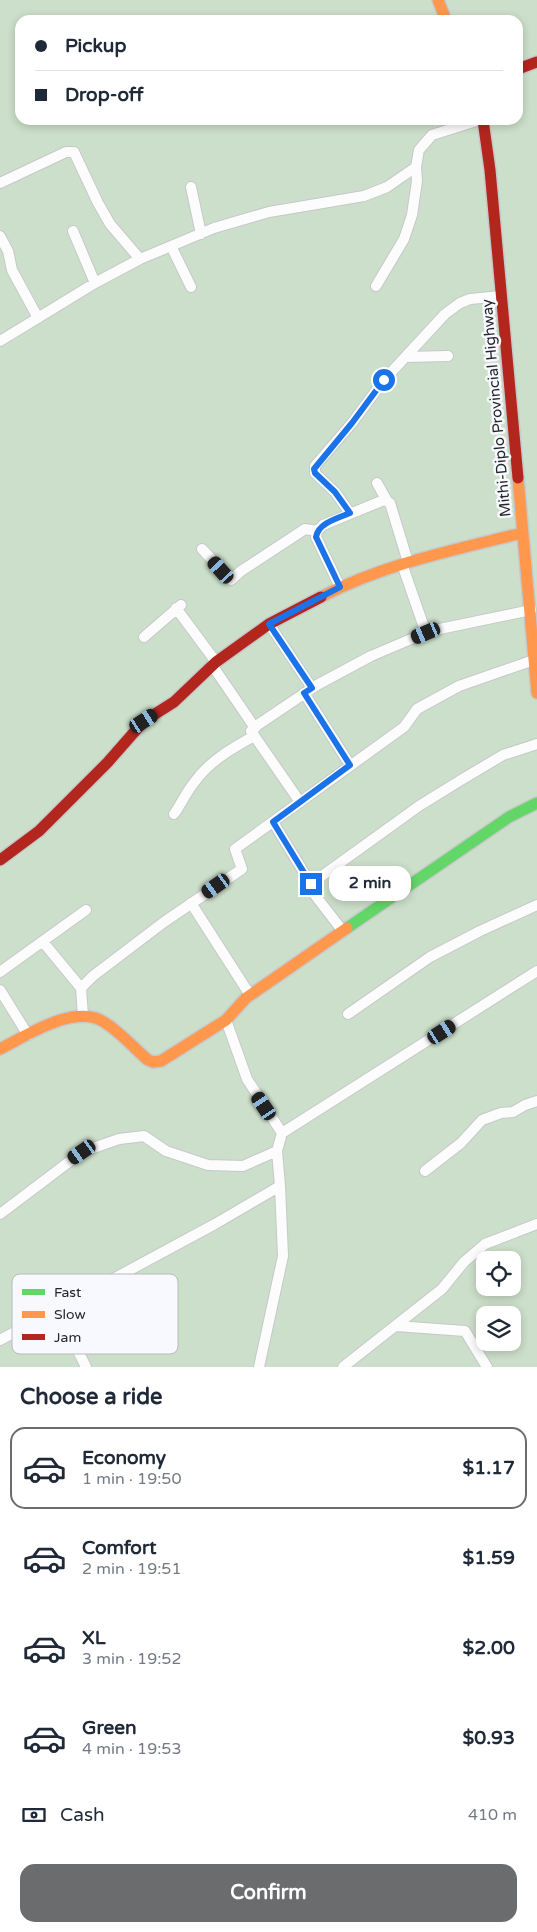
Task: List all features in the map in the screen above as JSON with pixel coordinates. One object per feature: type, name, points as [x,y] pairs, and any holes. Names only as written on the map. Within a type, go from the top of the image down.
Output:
[{"type":"street","points":[[438,0],[444,15]]},
{"type":"street","points":[[523,67],[537,62]]},
{"type":"street","points":[[376,286],[404,240],[412,215],[419,150],[432,135],[463,125]]},
{"type":"street","name":"Mithi-Diplo Provincial Highway","points":[[484,125],[490,170],[537,693]]},
{"type":"street","points":[[0,183],[66,152],[74,152],[98,204],[110,224],[140,259]]},
{"type":"street","points":[[0,341],[95,283],[140,259],[200,234],[268,212],[364,196],[387,187],[416,167]]},
{"type":"street","points":[[191,187],[200,234]]},
{"type":"street","points":[[73,231],[95,283]]},
{"type":"street","points":[[0,236],[8,251],[12,270],[38,318]]},
{"type":"street","points":[[172,246],[191,287]]},
{"type":"street","points":[[350,513],[335,492],[315,473],[314,469],[384,380],[445,314],[460,303],[470,299],[501,296]]},
{"type":"street","points":[[405,357],[448,356]]},
{"type":"street","points":[[377,483],[390,503],[405,563],[426,633]]},
{"type":"street","points":[[340,587],[316,537],[317,531],[323,525],[350,513],[384,500],[387,501]]},
{"type":"street","points":[[202,549],[231,580],[241,571],[305,529],[317,531]]},
{"type":"street","points":[[0,860],[39,831],[94,776],[144,721],[174,702],[214,664],[269,624],[340,587],[405,563],[522,533]]},
{"type":"street","points":[[144,637],[179,606],[254,732],[300,802]]},
{"type":"street","points":[[174,814],[192,785],[207,766],[308,691],[371,656],[426,633],[531,610]]},
{"type":"street","points":[[269,624],[350,765]]},
{"type":"street","points":[[81,988],[93,976],[191,903],[242,868],[236,849],[404,727],[417,710],[459,686],[534,660]]},
{"type":"street","points":[[342,930],[308,886],[419,806],[460,780],[503,755],[537,744]]},
{"type":"street","points":[[0,1049],[59,1020],[83,1016],[103,1020],[148,1060],[153,1062],[161,1061],[226,1020],[250,996],[342,930],[509,817],[537,803]]},
{"type":"street","points":[[273,822],[311,884]]},
{"type":"street","points":[[191,903],[250,996]]},
{"type":"street","points":[[348,1014],[430,957],[480,931],[537,905]]},
{"type":"street","points":[[0,972],[86,910]]},
{"type":"street","points":[[43,942],[81,988],[83,1016]]},
{"type":"street","points":[[259,1367],[283,1256],[277,1151],[282,1132],[537,971]]},
{"type":"street","points":[[0,990],[28,1036]]},
{"type":"street","points":[[226,1020],[247,1079],[282,1132]]},
{"type":"street","points":[[425,1171],[461,1142],[482,1120],[501,1113],[513,1112],[537,1101]]},
{"type":"street","points":[[0,1214],[82,1152],[119,1139],[144,1136],[166,1151],[208,1164],[243,1166],[277,1151]]},
{"type":"street","points":[[122,1274],[215,1224],[280,1186]]},
{"type":"street","points":[[343,1367],[442,1289],[464,1262],[485,1244],[537,1224]]},
{"type":"street","points":[[396,1326],[465,1332],[487,1367]]},
{"type":"street","points":[[0,1340],[12,1333]]},
{"type":"street","points":[[80,1354],[86,1367]]},
{"type":"green space","points":[[0,0],[537,0],[537,1367],[0,1367]]},
{"type":"traffic: fast","points":[[347,928],[509,817],[537,803]]},
{"type":"traffic: slow","points":[[438,0],[444,15]]},
{"type":"traffic: slow","points":[[518,478],[537,693]]},
{"type":"traffic: slow","points":[[321,597],[369,575],[394,567],[522,533]]},
{"type":"traffic: slow","points":[[0,1049],[51,1024],[79,1016],[92,1017],[104,1022],[148,1060],[153,1062],[161,1061],[226,1020],[246,998],[347,928]]},
{"type":"traffic: jam","points":[[523,67],[537,62]]},
{"type":"traffic: jam","points":[[484,125],[490,170],[518,478]]},
{"type":"traffic: jam","points":[[0,860],[39,831],[108,762],[144,721],[174,702],[216,662],[269,624],[321,597]]},
{"type":"route","points":[[311,884],[273,822],[350,765],[304,693],[312,688],[269,624],[340,587],[316,537],[317,531],[323,525],[350,513],[335,492],[315,473],[314,469],[384,380]]}]
